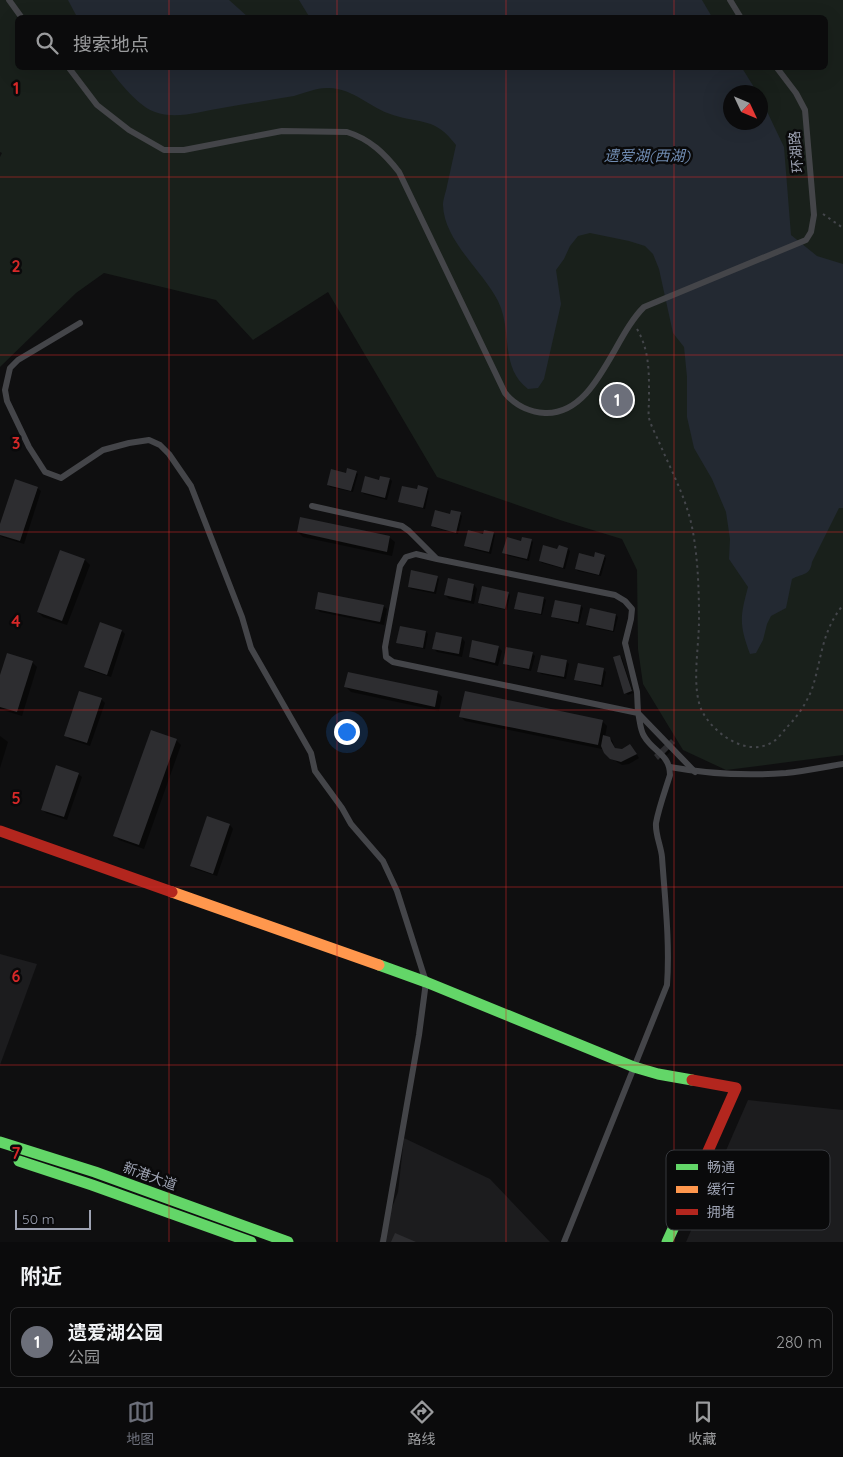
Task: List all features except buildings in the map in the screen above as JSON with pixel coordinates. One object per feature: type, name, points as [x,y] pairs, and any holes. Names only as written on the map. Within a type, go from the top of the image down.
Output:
[{"type":"street","points":[[0,831],[426,982],[634,1067],[658,1074],[736,1088],[708,1150]]},
{"type":"street","name":"新港大道","points":[[0,1142],[95,1172],[288,1242]]},
{"type":"street","name":"新港大道","points":[[9,1158],[92,1184],[251,1242]]},
{"type":"street","points":[[667,1242],[672,1230]]},
{"type":"lane","points":[[9,0],[20,15]]},
{"type":"lane","points":[[730,0],[739,15]]},
{"type":"lane","points":[[71,70],[97,105],[104,111],[129,130],[164,150],[184,150],[282,131],[347,132],[371,143],[387,156],[399,172],[505,392],[511,400],[532,412],[557,412],[581,400],[591,389],[632,321]]},
{"type":"lane","name":"环湖路","points":[[632,321],[650,303],[806,240],[811,232],[813,207],[808,129],[804,110],[796,93],[778,70]]},
{"type":"lane","points":[[80,323],[18,360],[10,368],[3,388],[28,447],[46,472],[61,478],[103,450],[149,440],[160,446],[174,462],[191,486],[242,617],[251,648],[311,753],[315,771],[342,808],[351,824],[383,861],[397,890],[426,982],[418,1044],[383,1242]]},
{"type":"lane","points":[[312,506],[402,526],[437,558]]},
{"type":"lane","points":[[564,1242],[667,985],[669,960],[665,890],[661,845],[657,836],[656,825],[670,775],[670,767],[666,759],[644,736],[638,713],[637,692],[625,643],[632,608],[626,601],[615,595],[437,558],[416,554],[406,557],[400,566],[385,647],[386,657],[393,662],[638,713],[695,772]]},
{"type":"lane","points":[[670,767],[695,772],[740,774],[786,772],[843,764]]},
{"type":"path","points":[[813,207],[843,228]]},
{"type":"path","points":[[632,321],[645,345],[649,364],[649,418],[684,501],[692,527],[697,571],[699,622],[696,663],[698,689],[701,710],[710,724],[722,736],[742,744],[758,747],[772,743],[800,713],[811,690],[826,631],[836,613],[843,606]]},
{"type":"shaded area","points":[[0,0],[843,0],[843,755],[726,770],[683,750],[643,684],[638,649],[637,570],[622,539],[563,521],[437,477],[328,292],[253,340],[216,300],[104,273],[76,293],[0,367],[0,157],[2,153],[0,152]]},
{"type":"shaded area","points":[[0,954],[37,964],[0,1065]]},
{"type":"shaded area","points":[[748,1100],[843,1110],[843,1242],[686,1242],[691,1230],[830,1230],[830,1150],[726,1150]]},
{"type":"shaded area","points":[[404,1138],[490,1179],[550,1242],[379,1242],[398,1192]]},
{"type":"water","points":[[68,0],[229,0],[246,15],[76,15]]},
{"type":"water","points":[[299,0],[702,0],[711,15],[308,15]]},
{"type":"water","name":"遗爱湖(西湖)","points":[[111,70],[743,70],[753,85],[723,85],[723,130],[768,130],[768,114],[784,147],[791,235],[817,256],[843,264],[843,508],[839,508],[812,562],[810,570],[792,579],[786,608],[771,616],[763,640],[756,653],[750,654],[742,628],[743,606],[748,587],[729,559],[730,539],[726,512],[712,479],[694,448],[687,417],[687,377],[684,347],[673,333],[659,269],[653,254],[645,246],[590,233],[578,236],[556,270],[561,304],[544,379],[538,388],[528,389],[513,370],[505,324],[498,301],[457,243],[445,218],[443,200],[456,145],[441,130],[427,123],[385,112],[345,91],[327,88],[294,96],[180,115],[155,112],[142,105]]},
{"type":"traffic: fast","points":[[379,965],[426,982],[634,1067],[658,1074],[692,1080]]},
{"type":"traffic: fast","points":[[0,1142],[95,1172],[288,1242]]},
{"type":"traffic: fast","points":[[19,1161],[251,1242]]},
{"type":"traffic: fast","points":[[667,1242],[672,1230]]},
{"type":"traffic: slow","points":[[172,892],[379,965]]},
{"type":"traffic: jam","points":[[0,831],[172,892]]},
{"type":"traffic: jam","points":[[692,1080],[736,1088],[709,1150]]},
{"type":"place","name":"遗爱湖公园","points":[[617,400]]}]
